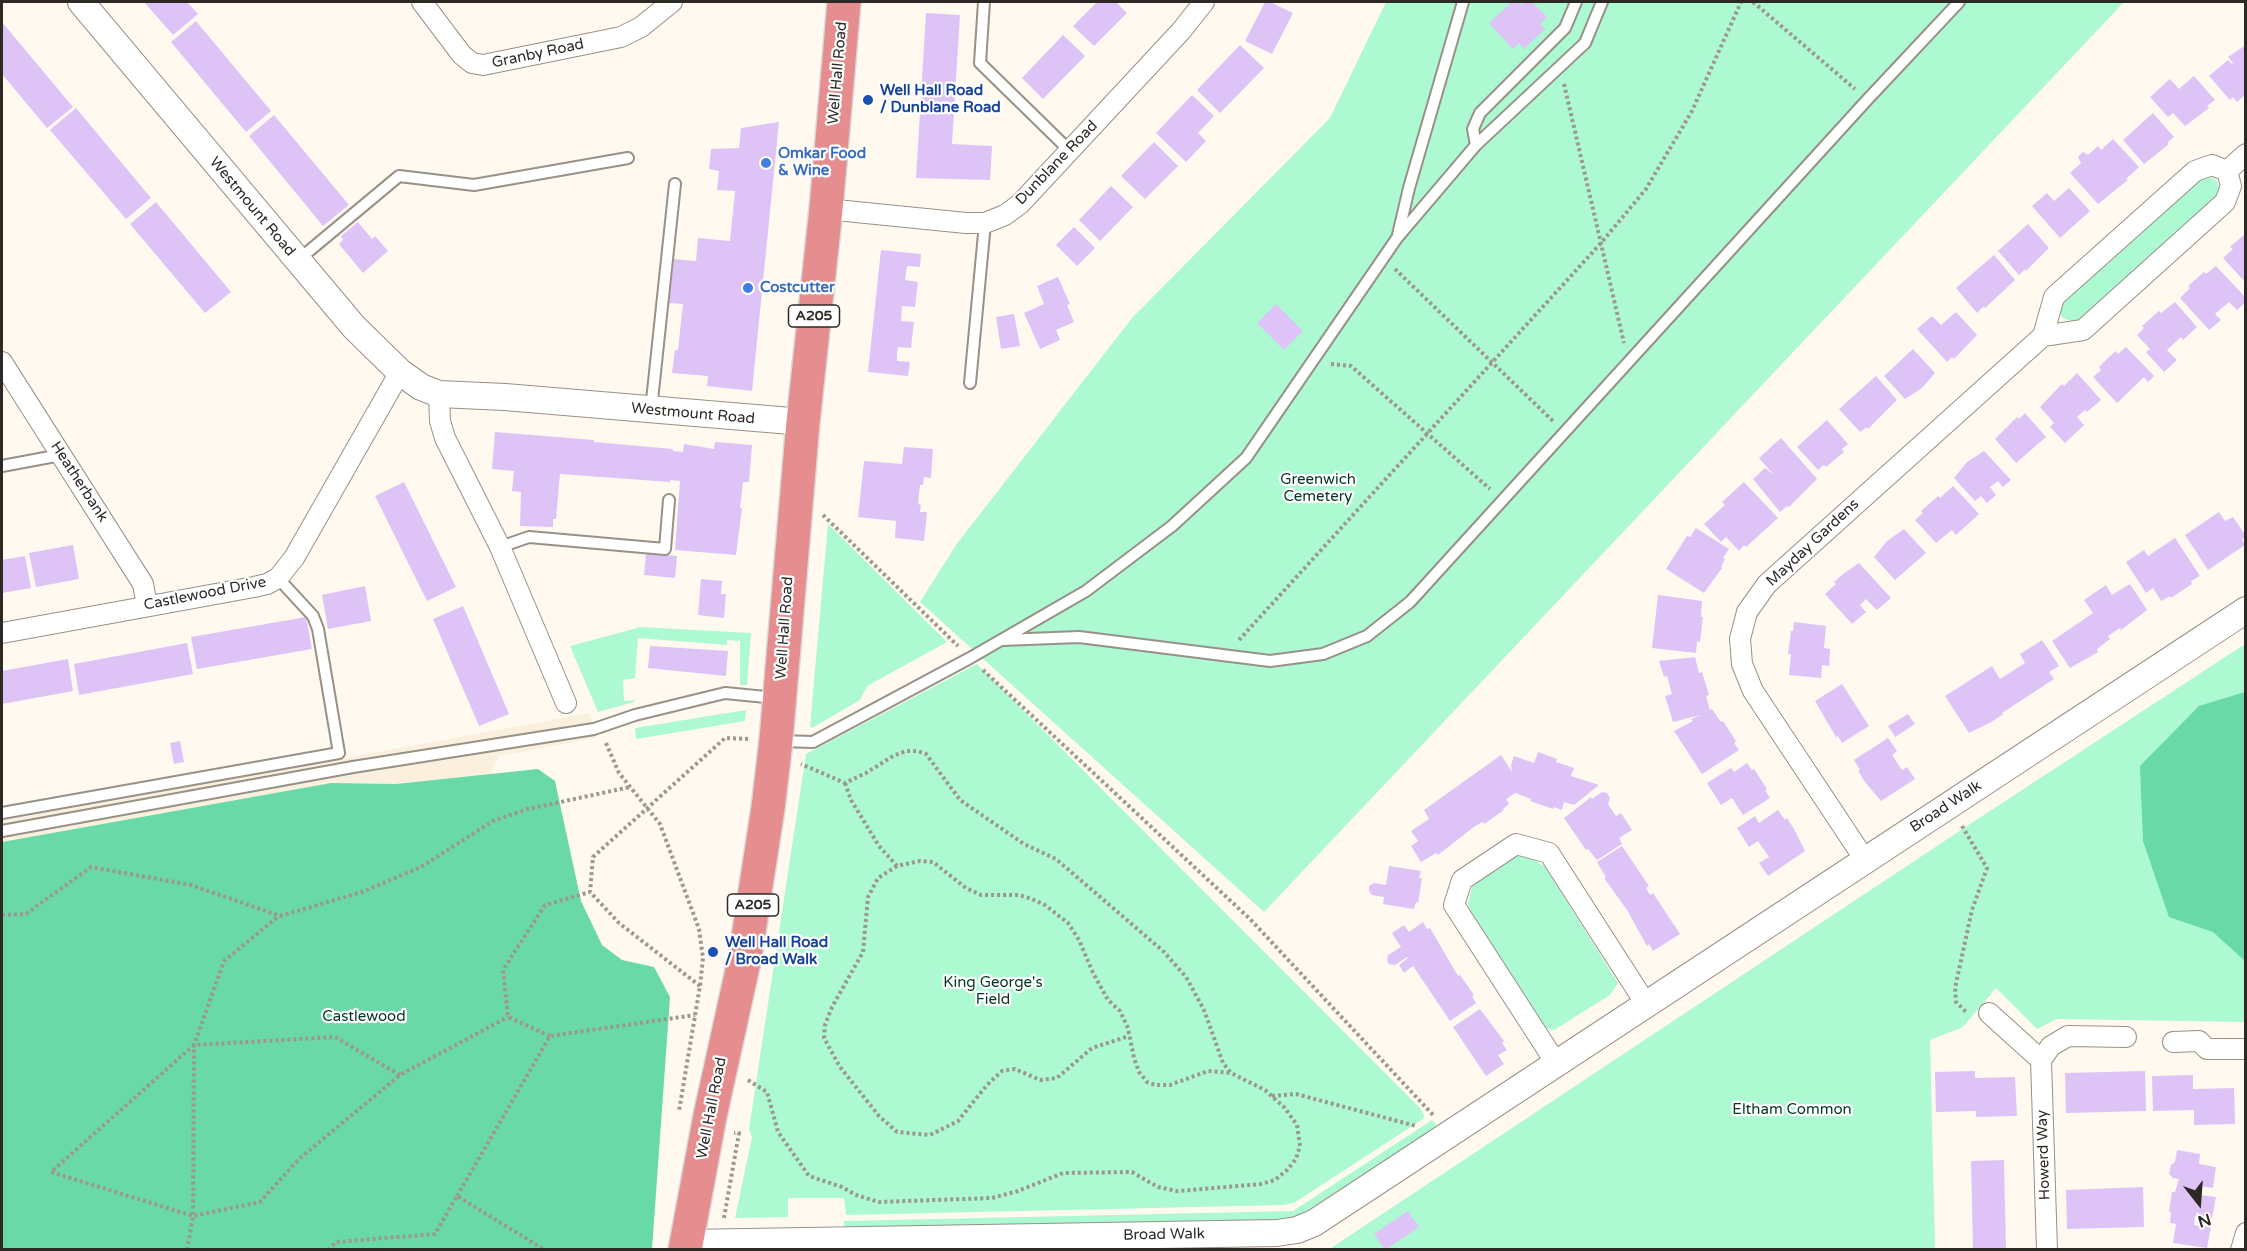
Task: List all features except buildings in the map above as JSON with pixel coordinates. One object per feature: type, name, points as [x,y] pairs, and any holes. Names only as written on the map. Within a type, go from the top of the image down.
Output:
[{"type":"highway","name":"Well Hall Road","points":[[686,1246],[710,1116],[745,957],[768,808],[763,740],[780,698],[803,423],[826,209],[844,2]]},
{"type":"street","name":"Westmount Road","points":[[81,2],[354,327],[399,372],[421,387],[439,394],[506,397],[803,423]]},
{"type":"street","name":"Granby Road","points":[[422,2],[462,55],[472,63],[483,65],[621,37],[641,27],[672,2]]},
{"type":"street","name":"Dunblane Road","points":[[826,209],[966,224],[985,223],[1005,215],[1020,204],[1181,32],[1204,2]]},
{"type":"street","points":[[2227,171],[2246,154]]},
{"type":"street","points":[[2212,165],[2227,171],[2231,186],[2225,202],[2083,330],[2043,336],[2054,297],[2195,171],[2212,165]]},
{"type":"street","name":"Mayday Gardens","points":[[1865,860],[1753,691],[1742,664],[1740,639],[1747,612],[1767,584],[2043,336]]},
{"type":"street","name":"Heatherbank","points":[[2,362],[144,584],[147,606]]},
{"type":"street","name":"Castlewood Drive","points":[[2,633],[254,587],[278,578],[294,558],[399,372]]},
{"type":"street","points":[[439,394],[440,421],[445,438],[500,547],[566,703]]},
{"type":"street","name":"Broad Walk","points":[[686,1246],[1266,1233],[1297,1230],[1314,1223],[2246,610]]},
{"type":"street","points":[[1556,1063],[1454,905],[1462,880],[1516,844],[1549,853],[1646,1004]]},
{"type":"street","points":[[1989,1013],[2041,1059],[2051,1046],[2068,1036],[2126,1036]]},
{"type":"street","points":[[2173,1042],[2199,1041],[2207,1049],[2246,1049]]},
{"type":"street","name":"Howerd Way","points":[[2041,1059],[2047,1250]]},
{"type":"street","points":[[2241,1250],[2246,1233]]},
{"type":"lane","points":[[984,2],[980,63],[1069,150]]},
{"type":"lane","points":[[1397,238],[1409,188],[1463,2]]},
{"type":"lane","points":[[1476,145],[1473,129],[1480,113],[1565,28],[1576,2]]},
{"type":"lane","points":[[763,740],[813,742],[970,658],[1086,591],[1172,526],[1246,458],[1397,238],[1476,145],[1585,43],[1602,2]]},
{"type":"lane","points":[[1002,640],[1079,637],[1270,661],[1323,654],[1367,636],[1410,602],[1628,361],[1959,2]]},
{"type":"lane","points":[[297,261],[399,176],[474,185],[628,158]]},
{"type":"lane","points":[[651,410],[675,184]]},
{"type":"lane","points":[[970,383],[985,223]]},
{"type":"lane","points":[[2,466],[61,455]]},
{"type":"lane","points":[[500,547],[529,537],[665,549],[669,500]]},
{"type":"lane","points":[[2,813],[339,753],[318,629],[313,616],[278,578]]},
{"type":"lane","points":[[2,831],[353,767],[600,727],[635,715],[725,693],[780,698]]},
{"type":"path","points":[[1225,656],[1601,243],[1646,189],[1692,111],[1741,2]]},
{"type":"path","points":[[1753,2],[1867,100]]},
{"type":"path","points":[[1560,67],[1628,361]]},
{"type":"path","points":[[1384,258],[1565,432]]},
{"type":"path","points":[[1313,362],[1351,366],[1503,500]]},
{"type":"path","points":[[823,515],[970,658],[1250,919],[1434,1116]]},
{"type":"path","points":[[600,727],[619,773],[660,824],[699,929],[703,957],[700,986],[679,1113]]},
{"type":"path","points":[[700,986],[620,923],[590,892],[593,857],[725,738],[763,740]]},
{"type":"path","points":[[748,1080],[767,1092],[778,1132],[809,1176],[879,1202],[992,1197],[1018,1191],[1063,1173],[1132,1172],[1158,1187],[1178,1191],[1261,1185],[1275,1180],[1296,1159],[1300,1146],[1297,1125],[1284,1107],[1264,1090],[1231,1073],[1222,1063],[1204,1010],[1186,977],[1163,951],[1056,859],[1024,844],[960,800],[926,754],[906,751],[845,783]]},
{"type":"path","points":[[800,764],[845,783],[851,800],[879,846],[897,866]]},
{"type":"path","points":[[187,1250],[193,1216],[194,1045],[224,961],[280,916],[362,892],[421,867],[493,821],[528,809],[630,787]]},
{"type":"path","points":[[1962,825],[1987,868],[1972,910],[1955,988],[1956,1002],[1973,1018],[1989,1013]]},
{"type":"path","points":[[1129,1036],[1092,1048],[1057,1078],[1040,1080],[1015,1069],[1002,1071],[987,1085],[958,1121],[930,1136],[897,1132],[879,1116],[831,1053],[825,1038],[825,1025],[832,1007],[863,952],[868,897],[878,878],[897,866],[920,861],[933,862],[966,888],[981,895],[1019,895],[1045,905],[1068,923],[1079,940],[1108,1000],[1120,1011],[1129,1036],[1134,1058],[1147,1082],[1155,1085],[1170,1085],[1208,1071],[1231,1073]]},
{"type":"path","points":[[2,915],[26,914],[91,867],[191,885],[280,916]]},
{"type":"path","points":[[508,1017],[503,970],[545,905],[590,892]]},
{"type":"path","points":[[508,1017],[550,1036],[695,1015]]},
{"type":"path","points":[[400,1075],[334,1037],[194,1045],[51,1172],[193,1216],[260,1202],[299,1158],[400,1075],[508,1017]]},
{"type":"path","points":[[328,1250],[336,1242],[435,1234],[550,1036]]},
{"type":"path","points":[[1271,1096],[1296,1094],[1418,1126]]},
{"type":"path","points":[[724,1216],[739,1133]]},
{"type":"path","points":[[457,1196],[545,1250]]},
{"type":"shaded area","points":[[590,713],[597,738],[499,756],[491,775],[396,784],[331,783],[2,842],[2,821]]},
{"type":"green space","name":"Greenwich Cemetery","points":[[1386,2],[2124,2],[1264,912],[920,602],[956,545],[1132,318],[1330,118]]},
{"type":"green space","points":[[2204,176],[2216,180],[2219,186],[2215,199],[2080,320],[2074,322],[2063,318],[2060,313],[2062,301]]},
{"type":"green space","points":[[828,524],[947,642],[867,686],[860,700],[812,728],[810,726]]},
{"type":"green space","points":[[641,627],[751,633],[747,685],[740,685],[740,641],[727,640],[727,645],[638,638],[635,678],[623,680],[624,701],[635,700],[634,702],[598,712],[570,646]]},
{"type":"green space","name":"Eltham Common","points":[[2245,644],[2245,1022],[2057,1019],[2037,1029],[1996,988],[1963,1027],[1930,1040],[1935,1249],[1328,1250],[1964,828]]},
{"type":"green space","name":"King George's Field","points":[[977,664],[1420,1108],[1424,1115],[1423,1119],[1294,1203],[1283,1205],[846,1215],[844,1198],[788,1198],[788,1217],[735,1218],[752,1137],[749,1129],[806,754]]},
{"type":"green space","points":[[2246,692],[2245,961],[2213,932],[2169,917],[2143,841],[2140,766],[2199,706]]},
{"type":"green space","points":[[746,710],[745,721],[636,739],[635,728]]},
{"type":"green space","name":"Castlewood","points":[[538,769],[555,781],[581,901],[602,945],[622,960],[654,967],[670,997],[652,1249],[2,1249],[2,842],[331,783],[396,784]]},
{"type":"green space","points":[[1519,855],[1530,857],[1545,867],[1618,983],[1610,995],[1554,1030],[1540,1023],[1472,916],[1468,904],[1473,883],[1510,858]]},
{"type":"green space","points":[[1432,1120],[1437,1126],[1303,1213],[1286,1220],[845,1229],[844,1221],[1293,1211]]},
{"type":"place","name":"Well Hall Road / Dunblane Road","points":[[868,100]]},
{"type":"place","name":"Omkar Food & Wine","points":[[766,163]]},
{"type":"place","name":"Costcutter","points":[[748,288]]},
{"type":"place","name":"Well Hall Road / Broad Walk","points":[[713,952]]}]
